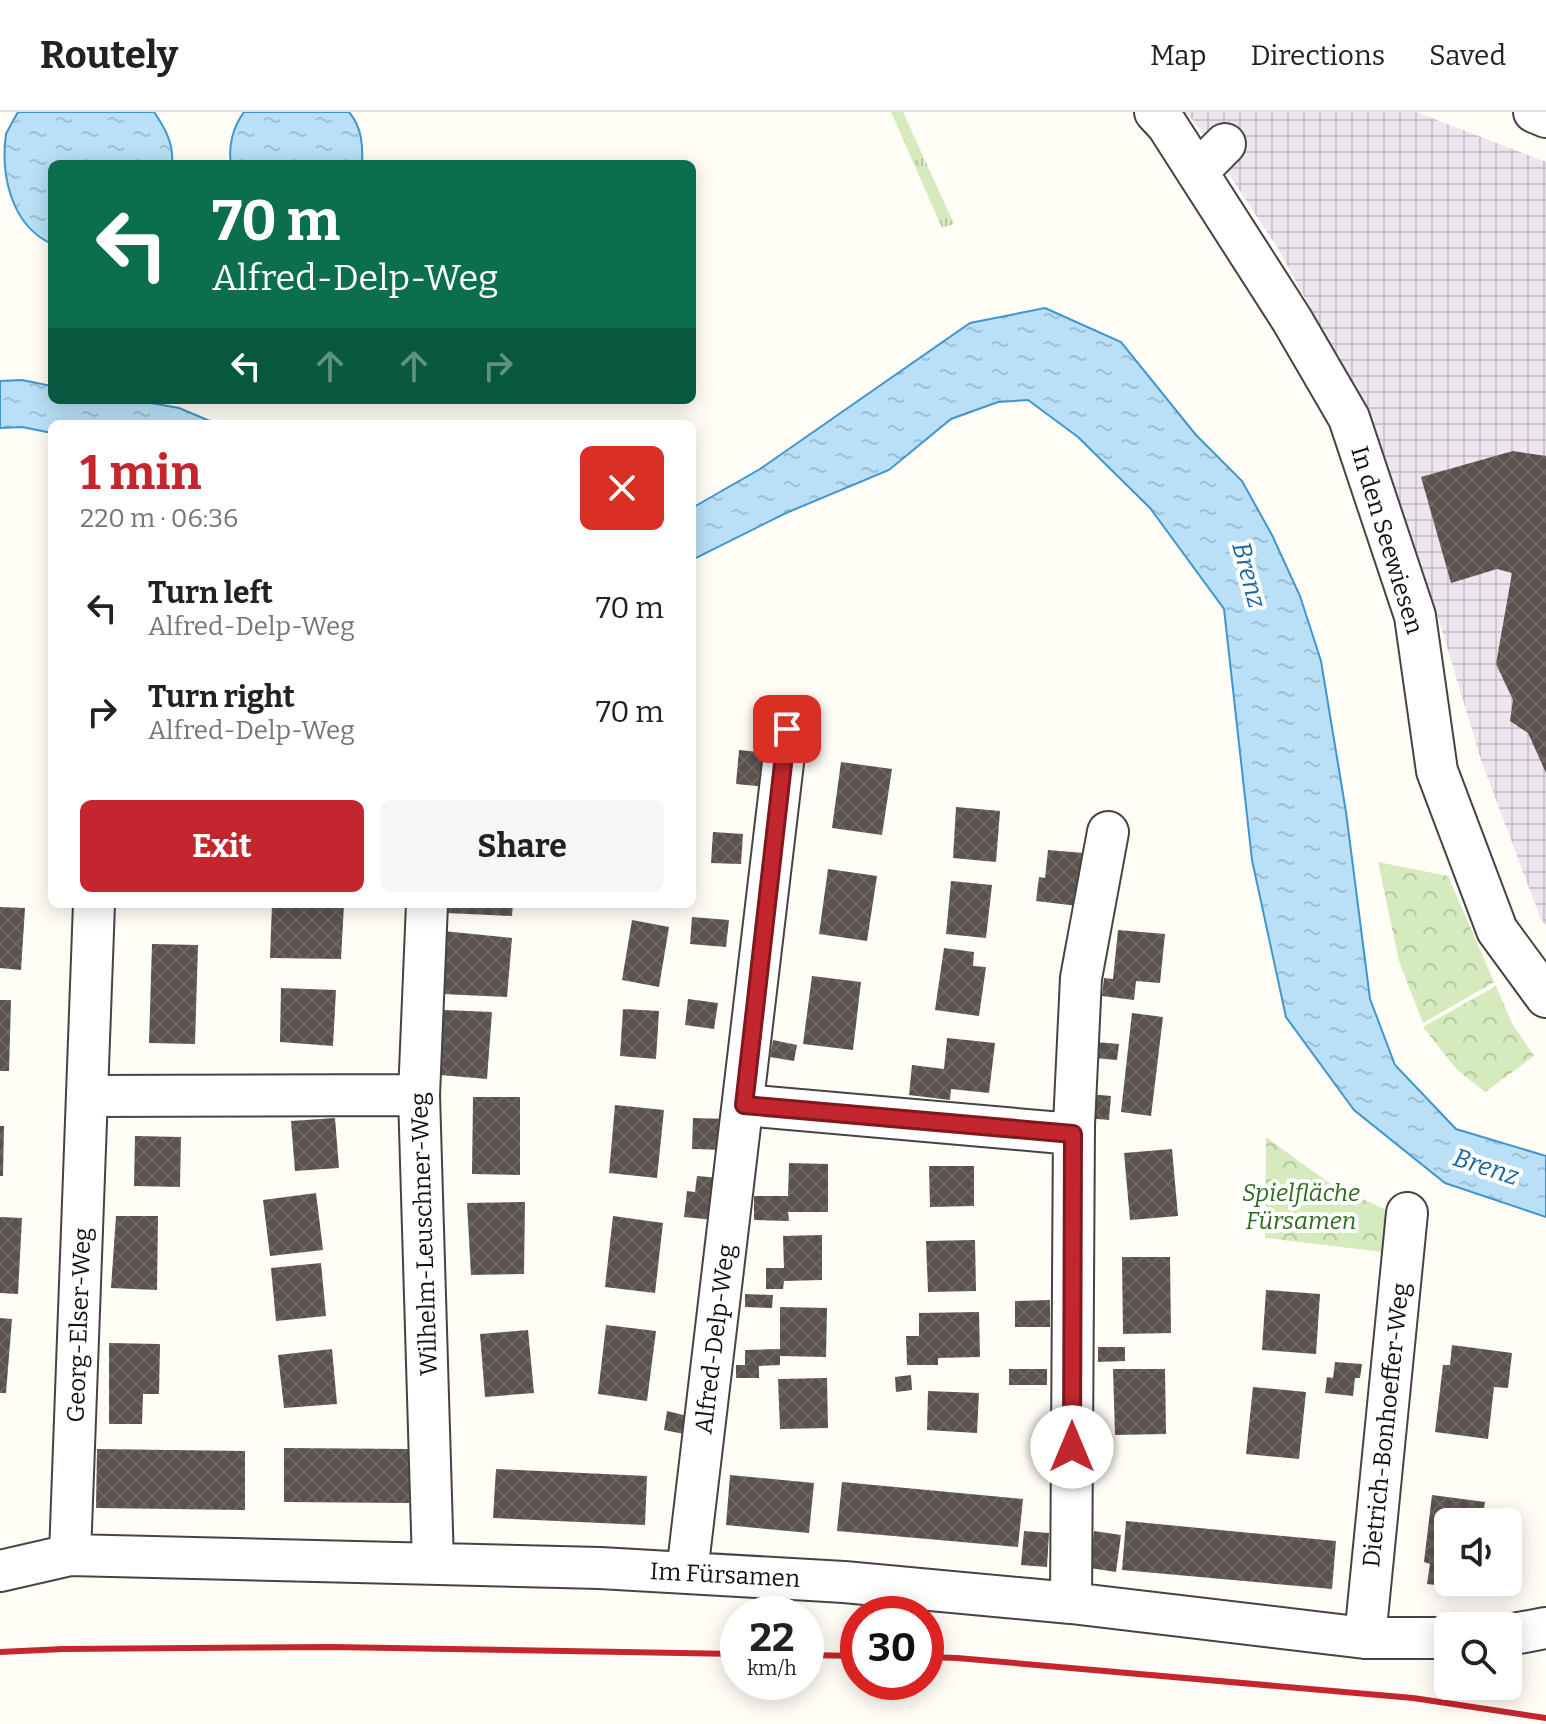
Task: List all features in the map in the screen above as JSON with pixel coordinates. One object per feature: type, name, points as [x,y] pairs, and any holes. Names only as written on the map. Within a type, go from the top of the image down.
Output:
[{"type":"street","name":"In den Seewiesen","points":[[1155,112],[1167,125],[1292,320],[1349,418],[1415,616],[1437,771],[1497,930],[1546,997]]},
{"type":"street","points":[[1534,112],[1546,117]]},
{"type":"street","points":[[1197,172],[1225,144]]},
{"type":"street","name":"Alfred-Delp-Weg","points":[[687,1573],[787,729]]},
{"type":"street","points":[[1071,1603],[1073,1134],[1081,978],[1108,832]]},
{"type":"street","name":"Georg-Elser-Weg","points":[[70,1555],[94,908]]},
{"type":"street","name":"Wilhelm-Leuschner-Weg","points":[[427,908],[419,1095],[433,1564]]},
{"type":"street","points":[[88,1096],[419,1095]]},
{"type":"street","points":[[744,1105],[1073,1134]]},
{"type":"street","name":"Dietrich-Bonhoeffer-Weg","points":[[1365,1638],[1407,1213]]},
{"type":"street","name":"Im Fürsamen","points":[[0,1571],[70,1555],[600,1568],[844,1582],[1071,1603],[1365,1638],[1434,1638]]},
{"type":"street","points":[[1522,1632],[1546,1628]]},
{"type":"shaded area","points":[[1185,112],[1416,112],[1546,162],[1546,926],[1481,760],[1438,617],[1371,420],[1279,250]]},
{"type":"green space","points":[[891,112],[903,112],[954,224],[942,228]]},
{"type":"green space","points":[[1378,862],[1448,876],[1494,982],[1423,1023],[1399,961]]},
{"type":"green space","points":[[1496,986],[1512,1023],[1534,1056],[1485,1092],[1457,1070],[1423,1027]]},
{"type":"green space","name":"Spielfläche Fürsamen","points":[[1266,1137],[1332,1185],[1395,1214],[1391,1253],[1265,1238]]},
{"type":"water","points":[[18,112],[154,112],[168,136],[172,160],[48,160],[48,242],[27,225],[12,198],[5,166],[6,134]]},
{"type":"water","points":[[244,112],[349,112],[361,137],[362,160],[231,160],[232,137]]},
{"type":"water","name":"Brenz","points":[[1045,308],[1121,342],[1196,435],[1242,481],[1272,535],[1300,596],[1321,661],[1346,812],[1370,999],[1395,1065],[1456,1129],[1546,1156],[1546,1217],[1445,1183],[1354,1110],[1286,1017],[1252,860],[1224,609],[1150,508],[1078,437],[1028,400],[998,402],[951,419],[889,470],[786,513],[696,558],[696,506],[760,469],[970,323]]},
{"type":"water","points":[[22,380],[48,385],[48,404],[156,404],[179,408],[208,420],[48,420],[48,432],[22,427],[0,428],[0,381]]},
{"type":"building","points":[[1513,451],[1546,456],[1546,773],[1528,733],[1510,721],[1513,700],[1496,664],[1512,573],[1497,569],[1451,583],[1421,477]]},
{"type":"building","points":[[739,750],[770,753],[767,787],[736,784]]},
{"type":"building","points":[[841,762],[892,769],[882,835],[832,828]]},
{"type":"building","points":[[956,807],[1000,811],[996,862],[953,858]]},
{"type":"building","points":[[713,832],[743,834],[741,864],[711,863]]},
{"type":"building","points":[[1048,850],[1084,853],[1078,906],[1036,901],[1039,877],[1045,878]]},
{"type":"building","points":[[828,869],[877,876],[867,941],[819,934]]},
{"type":"building","points":[[951,881],[992,885],[986,938],[946,934]]},
{"type":"building","points":[[0,907],[25,908],[21,970],[0,968]]},
{"type":"building","points":[[272,908],[344,908],[341,959],[270,958]]},
{"type":"building","points":[[448,908],[513,908],[512,916],[447,913]]},
{"type":"building","points":[[692,917],[729,920],[726,947],[690,944]]},
{"type":"building","points":[[632,920],[669,927],[659,987],[622,980]]},
{"type":"building","points":[[1118,930],[1165,934],[1160,983],[1136,981],[1134,1000],[1102,996],[1104,978],[1113,979]]},
{"type":"building","points":[[443,931],[512,938],[507,997],[442,994]]},
{"type":"building","points":[[152,944],[198,945],[195,1044],[149,1043]]},
{"type":"building","points":[[944,948],[974,952],[973,966],[986,967],[979,1016],[935,1010]]},
{"type":"building","points":[[812,976],[861,982],[853,1050],[803,1044]]},
{"type":"building","points":[[281,988],[336,990],[333,1046],[280,1042]]},
{"type":"building","points":[[688,999],[718,1003],[714,1029],[685,1025]]},
{"type":"building","points":[[0,1000],[11,1000],[9,1071],[0,1071]]},
{"type":"building","points":[[623,1009],[659,1011],[656,1059],[620,1056]]},
{"type":"building","points":[[444,1010],[492,1012],[487,1079],[440,1075]]},
{"type":"building","points":[[1132,1013],[1163,1017],[1151,1116],[1121,1112]]},
{"type":"building","points":[[947,1038],[995,1043],[989,1093],[951,1089],[950,1100],[909,1095],[912,1065],[944,1069]]},
{"type":"building","points":[[773,1040],[797,1045],[794,1061],[770,1057]]},
{"type":"building","points":[[1096,1042],[1119,1044],[1117,1060],[1094,1058]]},
{"type":"building","points":[[1089,1094],[1111,1096],[1109,1120],[1086,1118]]},
{"type":"building","points":[[473,1097],[520,1097],[520,1175],[472,1174]]},
{"type":"building","points":[[615,1105],[664,1110],[657,1178],[609,1173]]},
{"type":"building","points":[[335,1118],[339,1168],[295,1171],[291,1121]]},
{"type":"building","points":[[693,1118],[728,1119],[727,1150],[692,1149]]},
{"type":"building","points":[[0,1126],[4,1126],[3,1176],[0,1176]]},
{"type":"building","points":[[135,1136],[181,1137],[180,1187],[134,1186]]},
{"type":"building","points":[[1172,1149],[1178,1216],[1130,1220],[1124,1153]]},
{"type":"building","points":[[789,1163],[828,1164],[828,1212],[788,1212],[789,1221],[754,1220],[754,1196],[788,1196]]},
{"type":"building","points":[[929,1166],[974,1166],[974,1206],[930,1207]]},
{"type":"building","points":[[697,1176],[719,1178],[714,1220],[684,1217],[687,1191],[695,1192]]},
{"type":"building","points":[[316,1193],[323,1250],[270,1256],[263,1200]]},
{"type":"building","points":[[525,1202],[524,1274],[471,1275],[467,1203]]},
{"type":"building","points":[[116,1216],[158,1216],[157,1290],[111,1288]]},
{"type":"building","points":[[613,1216],[663,1223],[655,1293],[605,1287]]},
{"type":"building","points":[[0,1217],[22,1218],[18,1294],[0,1293]]},
{"type":"building","points":[[822,1235],[822,1280],[784,1281],[783,1289],[766,1289],[766,1268],[784,1268],[783,1236]]},
{"type":"building","points":[[975,1240],[976,1291],[928,1292],[926,1241]]},
{"type":"building","points":[[1122,1257],[1170,1257],[1171,1333],[1123,1334]]},
{"type":"building","points":[[321,1263],[326,1316],[276,1321],[271,1268]]},
{"type":"building","points":[[1266,1290],[1320,1294],[1316,1354],[1262,1350]]},
{"type":"building","points":[[745,1294],[773,1295],[772,1308],[745,1307]]},
{"type":"building","points":[[1050,1300],[1050,1327],[1015,1327],[1015,1301]]},
{"type":"building","points":[[780,1307],[827,1308],[826,1357],[780,1356],[780,1365],[759,1366],[759,1378],[736,1378],[736,1365],[745,1365],[745,1350],[780,1349]]},
{"type":"building","points":[[979,1312],[980,1357],[938,1358],[938,1365],[907,1365],[906,1336],[919,1336],[919,1313]]},
{"type":"building","points":[[0,1318],[12,1319],[6,1393],[0,1393]]},
{"type":"building","points":[[606,1325],[656,1331],[647,1401],[598,1394]]},
{"type":"building","points":[[528,1330],[534,1393],[485,1397],[480,1334]]},
{"type":"building","points":[[109,1343],[160,1344],[159,1394],[143,1394],[142,1424],[109,1424]]},
{"type":"building","points":[[1452,1345],[1512,1353],[1508,1388],[1494,1387],[1488,1439],[1435,1432],[1443,1365],[1450,1365]]},
{"type":"building","points":[[1098,1347],[1125,1347],[1125,1361],[1098,1362]]},
{"type":"building","points":[[332,1349],[337,1404],[284,1408],[278,1355]]},
{"type":"building","points":[[1335,1362],[1362,1364],[1360,1378],[1355,1378],[1353,1396],[1325,1393],[1327,1377],[1333,1378]]},
{"type":"building","points":[[1009,1369],[1047,1369],[1047,1385],[1009,1385]]},
{"type":"building","points":[[1113,1369],[1165,1369],[1166,1434],[1115,1435]]},
{"type":"building","points":[[911,1375],[912,1390],[896,1392],[895,1377]]},
{"type":"building","points":[[827,1378],[828,1428],[780,1429],[778,1379]]},
{"type":"building","points":[[1253,1387],[1306,1392],[1299,1459],[1246,1454]]},
{"type":"building","points":[[928,1391],[979,1393],[977,1433],[927,1430]]},
{"type":"building","points":[[667,1411],[692,1417],[689,1435],[664,1430]]},
{"type":"building","points":[[284,1448],[410,1449],[409,1503],[284,1502]]},
{"type":"building","points":[[97,1449],[245,1451],[245,1510],[96,1508]]},
{"type":"building","points":[[496,1469],[647,1476],[645,1525],[493,1518]]},
{"type":"building","points":[[730,1475],[814,1483],[809,1533],[726,1525]]},
{"type":"building","points":[[842,1482],[1023,1499],[1018,1547],[837,1531]]},
{"type":"building","points":[[1432,1495],[1485,1502],[1484,1508],[1434,1508],[1434,1585],[1427,1584],[1430,1564],[1424,1562]]},
{"type":"building","points":[[1126,1521],[1336,1541],[1332,1589],[1122,1570]]},
{"type":"building","points":[[1024,1531],[1049,1533],[1047,1567],[1021,1565]]},
{"type":"building","points":[[1094,1531],[1121,1535],[1116,1572],[1090,1568]]},
{"type":"railway","points":[[0,1652],[332,1647],[720,1654]]},
{"type":"railway","points":[[824,1655],[840,1656]]},
{"type":"railway","points":[[944,1658],[1413,1698],[1546,1718]]},
{"type":"route","points":[[787,729],[744,1105],[1073,1134],[1072,1447]]}]
